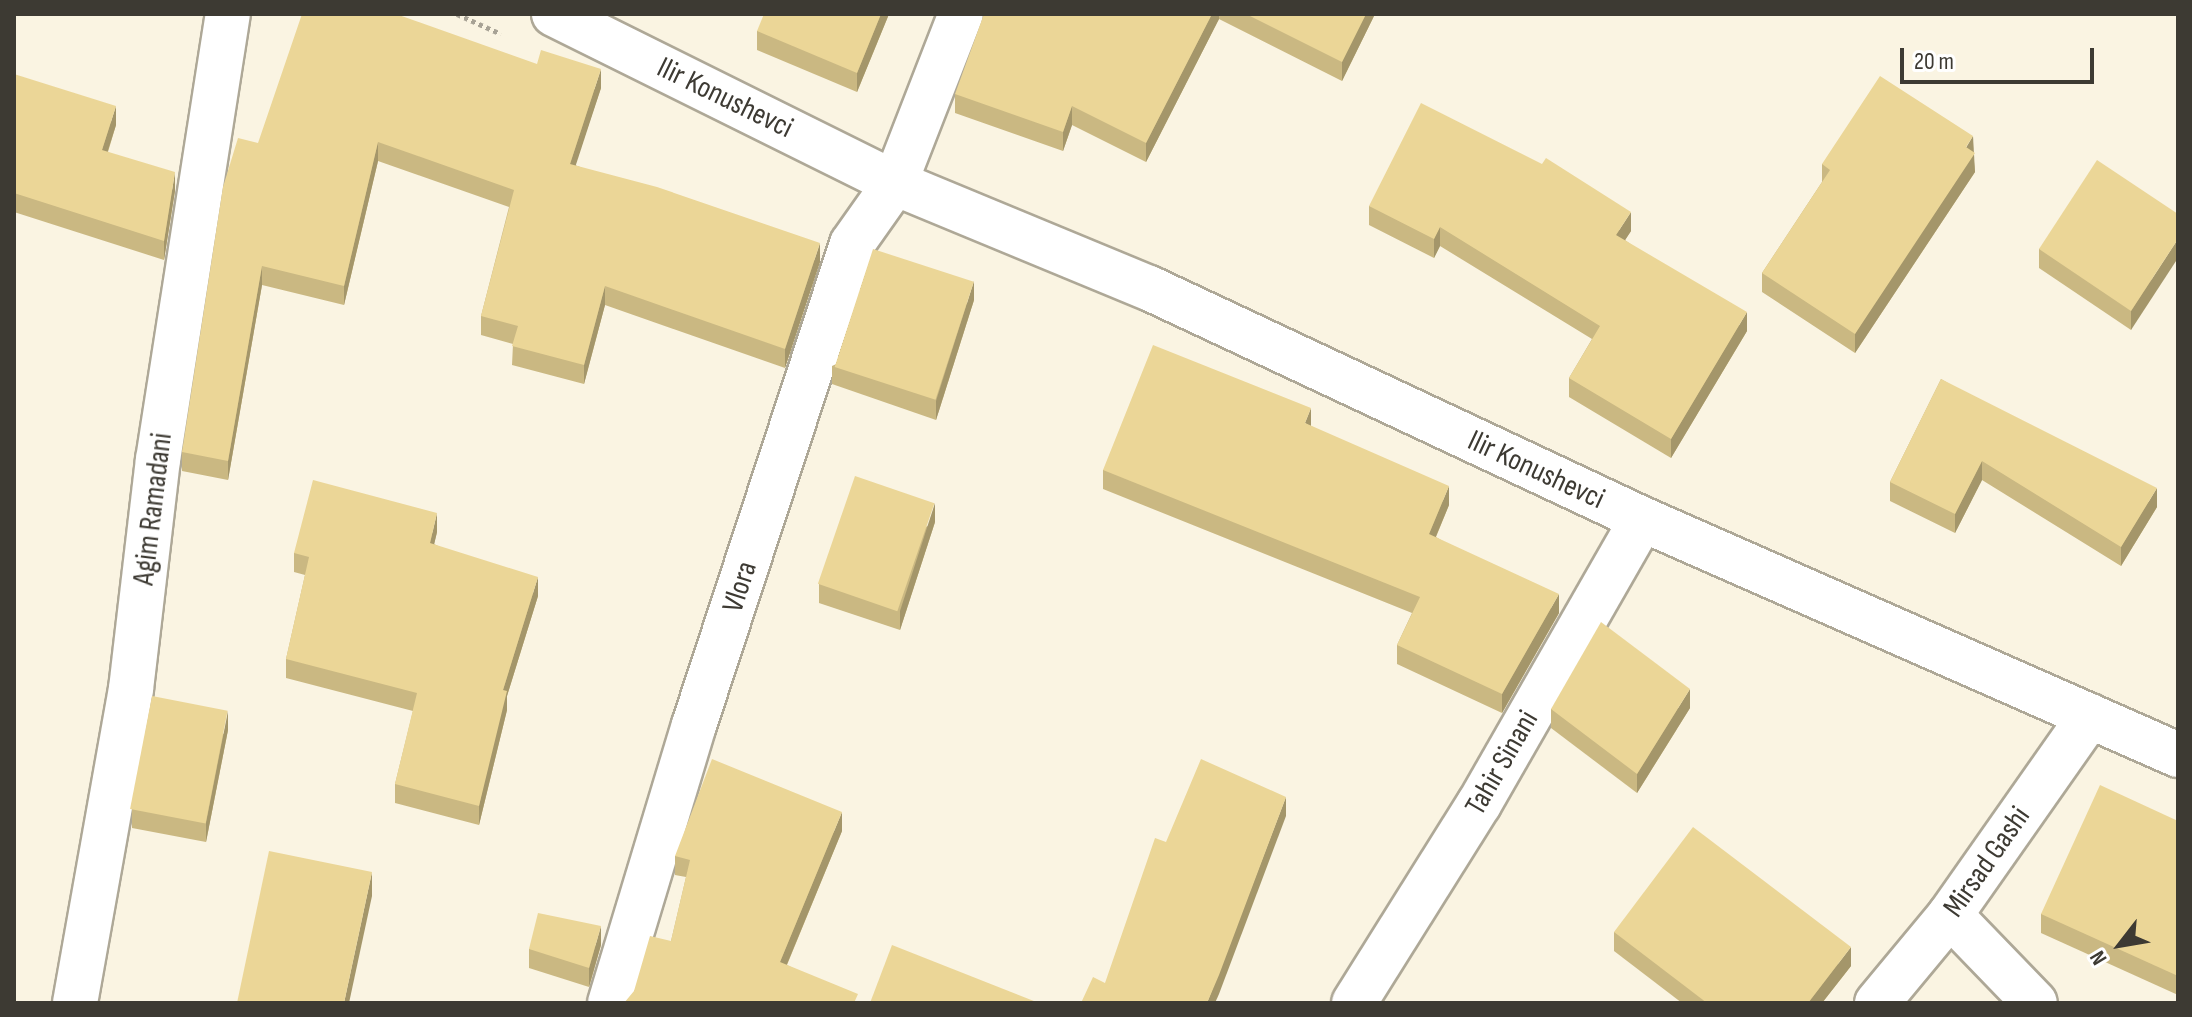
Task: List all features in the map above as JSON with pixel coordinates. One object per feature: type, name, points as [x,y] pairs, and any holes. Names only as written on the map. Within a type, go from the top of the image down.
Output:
[{"type":"street","name":"Agim Ramadani","points":[[75,1003],[131,689],[158,460],[228,14]]},
{"type":"street","name":"Ilir Konushevci","points":[[554,14],[895,183],[1149,288],[1642,519],[2178,755]]},
{"type":"street","points":[[895,183],[961,14]]},
{"type":"street","name":"Vlora","points":[[610,1003],[694,725],[852,244],[895,183]]},
{"type":"street","name":"Tahir Sinani","points":[[1354,1003],[1479,804],[1642,519]]},
{"type":"street","name":"Mirsad Gashi","points":[[1877,1003],[1950,915],[2090,716]]},
{"type":"street","points":[[1950,915],[2035,1003]]},
{"type":"building","points":[[302,14],[396,14],[537,64],[541,50],[601,69],[570,164],[657,187],[820,243],[785,349],[605,286],[584,365],[512,346],[518,326],[481,316],[514,190],[378,142],[344,286],[262,266],[228,461],[182,452],[223,187],[238,138],[258,143]]},
{"type":"building","points":[[764,14],[881,14],[857,73],[757,31]]},
{"type":"building","points":[[984,14],[1212,14],[1146,143],[1072,106],[1063,132],[955,94]]},
{"type":"building","points":[[1246,14],[1366,14],[1342,62]]},
{"type":"building","points":[[14,74],[116,106],[102,150],[175,172],[164,241],[14,193]]},
{"type":"building","points":[[1880,76],[1973,136],[1966,147],[1975,153],[1855,334],[1762,273],[1830,170],[1822,164]]},
{"type":"building","points":[[1421,103],[1542,164],[1546,158],[1631,212],[1616,235],[1747,312],[1671,439],[1569,378],[1600,326],[1440,227],[1434,239],[1369,206]]},
{"type":"building","points":[[2097,160],[2178,214],[2178,239],[2131,311],[2039,249]]},
{"type":"building","points":[[873,249],[974,282],[935,400],[835,367]]},
{"type":"building","points":[[1153,345],[1311,408],[1305,423],[1449,486],[1429,534],[1559,594],[1502,694],[1397,645],[1420,597],[1103,470]]},
{"type":"building","points":[[1941,379],[2157,488],[2121,547],[1982,461],[1955,514],[1890,482]]},
{"type":"building","points":[[855,476],[934,503],[897,611],[818,584]]},
{"type":"building","points":[[313,480],[437,513],[430,543],[538,577],[503,690],[507,691],[479,806],[395,784],[417,693],[286,659],[309,557],[294,553]]},
{"type":"building","points":[[1601,622],[1690,689],[1637,774],[1551,709]]},
{"type":"building","points":[[152,696],[228,711],[206,824],[130,809]]},
{"type":"building","points":[[712,759],[842,812],[780,962],[858,994],[854,1003],[624,1003],[634,991],[650,936],[671,941],[690,860],[675,856]]},
{"type":"building","points":[[1201,759],[1286,797],[1207,1003],[1081,1003],[1093,977],[1105,983],[1155,838],[1166,842]]},
{"type":"building","points":[[2100,785],[2178,821],[2178,976],[2041,914]]},
{"type":"building","points":[[1693,827],[1851,947],[1808,1003],[1707,1003],[1614,932]]},
{"type":"building","points":[[269,851],[372,872],[344,1003],[237,1003]]},
{"type":"building","points":[[538,913],[601,926],[589,968],[529,949]]},
{"type":"building","points":[[892,945],[1039,1003],[870,1003]]}]
